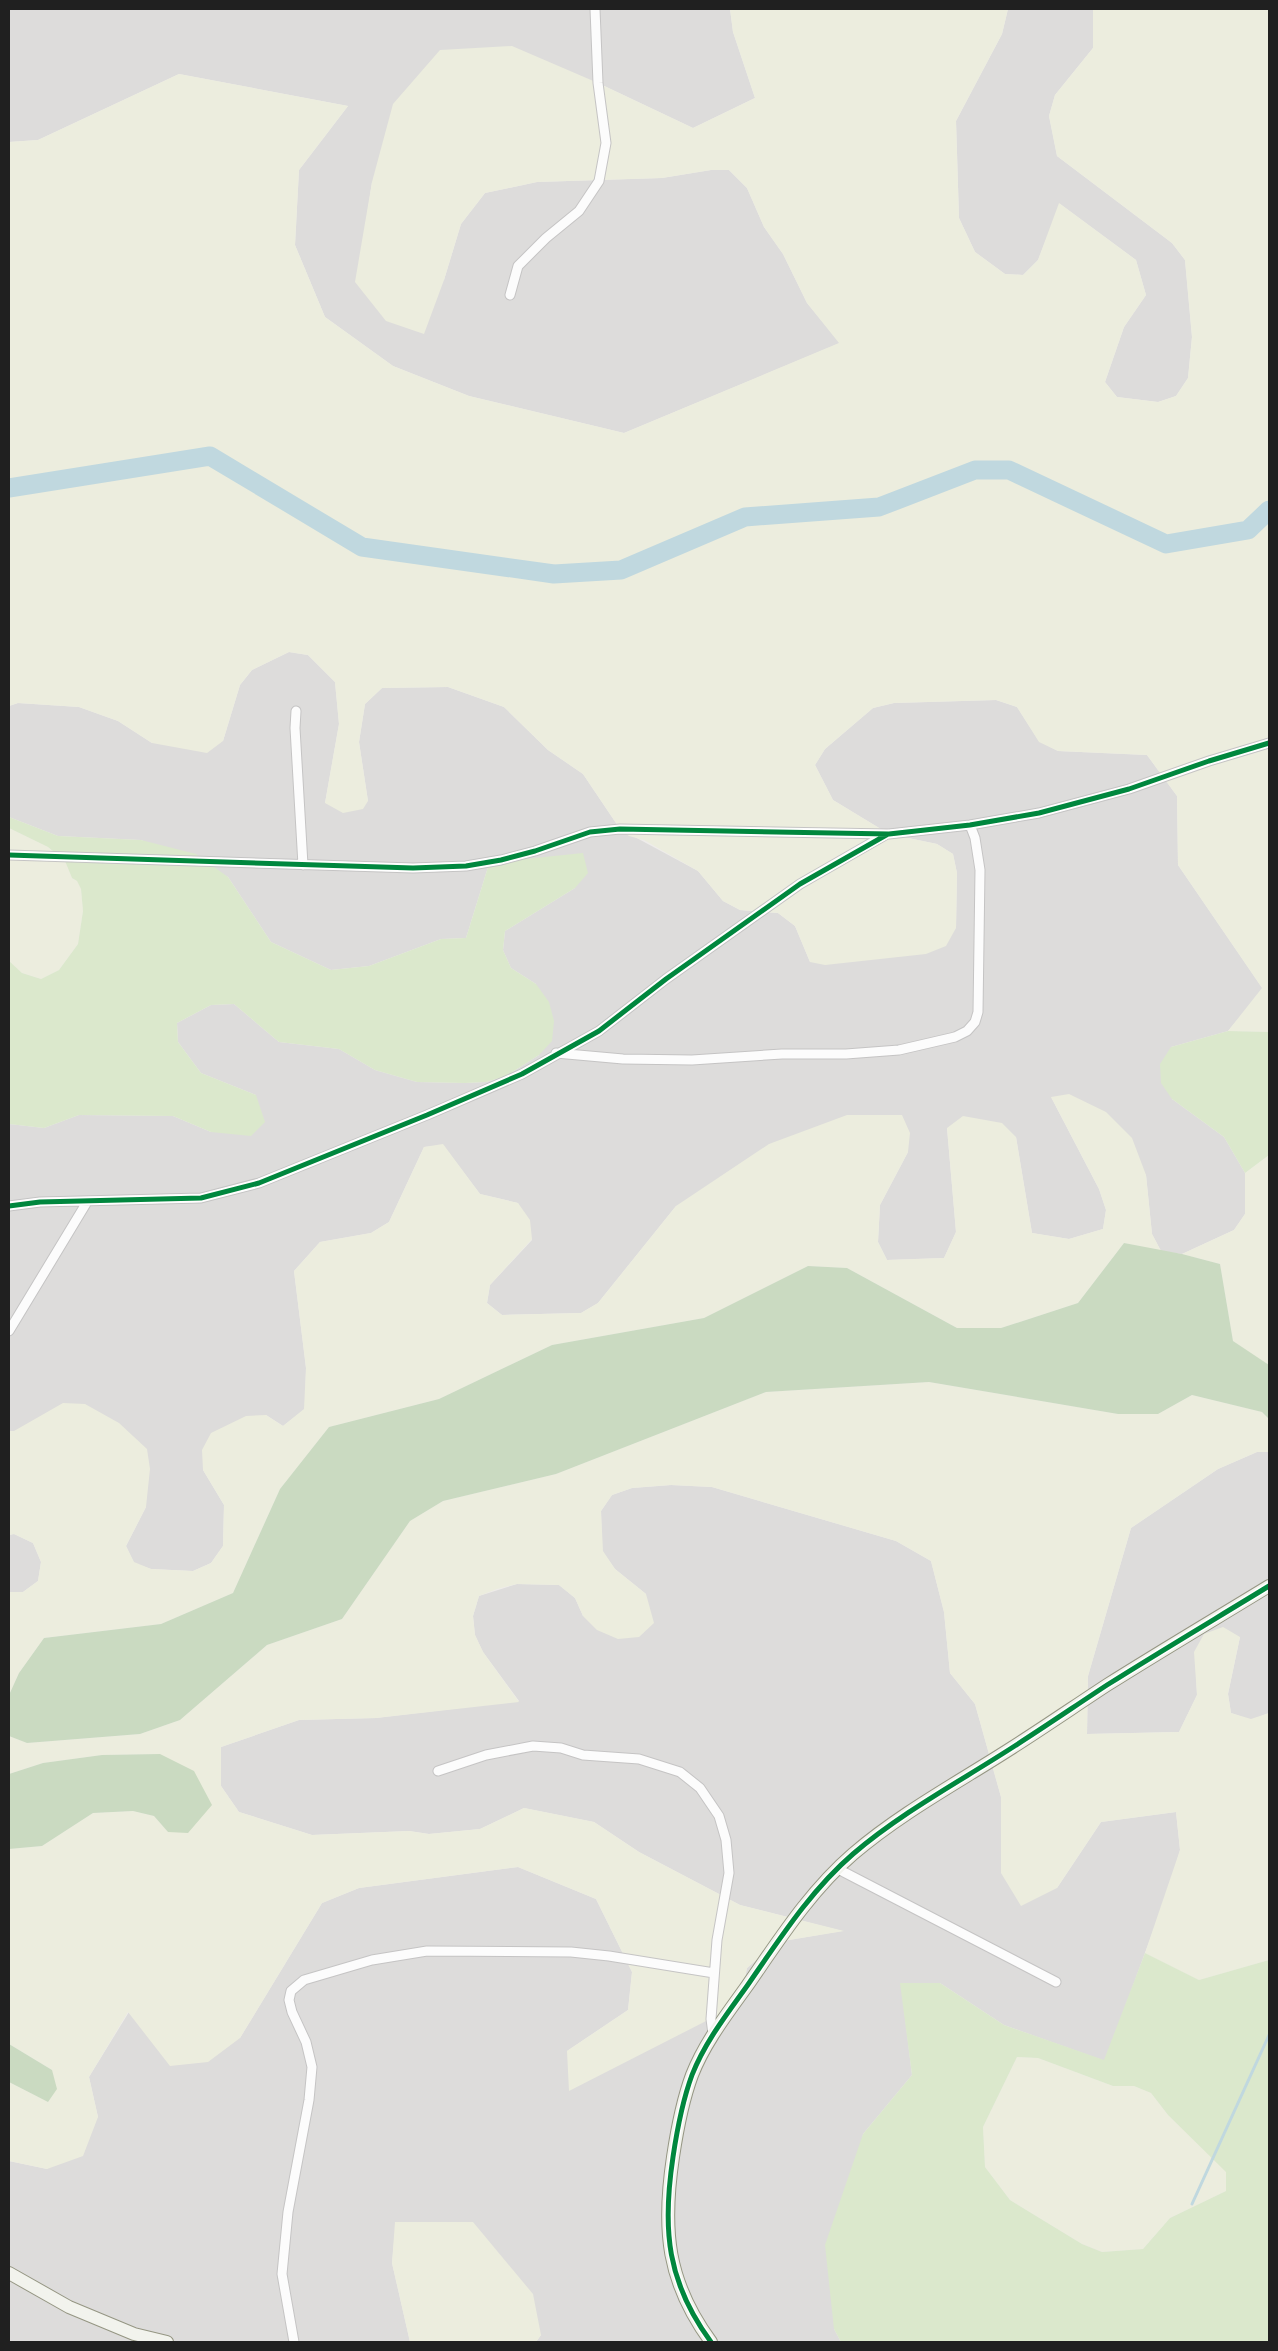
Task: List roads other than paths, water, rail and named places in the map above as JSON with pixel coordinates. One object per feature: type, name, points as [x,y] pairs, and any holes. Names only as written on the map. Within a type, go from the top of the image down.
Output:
[{"type":"street","points":[[510,295],[518,266],[546,238],[579,211],[599,181],[606,142],[598,83],[595,9]]},
{"type":"street","points":[[296,711],[295,728],[303,865]]},
{"type":"street","points":[[9,855],[366,868],[466,866],[536,851],[590,832],[620,829],[889,834],[970,825],[1039,813],[1111,794],[1209,760],[1269,743]]},
{"type":"street","points":[[556,1053],[623,1059],[692,1060],[782,1054],[846,1054],[899,1050],[955,1037],[967,1031],[975,1022],[978,1012],[980,870],[975,838],[970,825]]},
{"type":"street","points":[[9,1206],[40,1202],[201,1198],[259,1183],[522,1074],[556,1053],[599,1031],[666,978],[800,884],[889,834]]},
{"type":"street","points":[[9,1331],[87,1202]]},
{"type":"street","points":[[712,2342],[688,2306],[678,2285],[673,2266],[668,2222],[670,2176],[680,2118],[693,2073],[713,2034],[777,1942],[813,1896],[838,1869],[880,1833],[935,1795],[1269,1586]]},
{"type":"street","points":[[438,1771],[486,1754],[533,1746],[560,1748],[583,1755],[639,1760],[680,1772],[700,1788],[719,1816],[726,1840],[729,1874],[717,1940],[710,2019],[713,2034]]},
{"type":"street","points":[[838,1869],[1056,1982]]},
{"type":"street","points":[[294,2342],[282,2274],[288,2212],[310,2100],[312,2066],[306,2042],[292,2012],[289,2000],[291,1991],[304,1980],[372,1960],[427,1951],[571,1952],[609,1956],[714,1973]]},
{"type":"street","points":[[9,2273],[69,2307],[134,2334],[167,2342]]},
{"type":"waterway","points":[[9,488],[210,456],[362,547],[554,574],[621,570],[745,517],[879,507],[975,470],[1009,470],[1166,544],[1248,530],[1269,510]]},
{"type":"waterway","points":[[1192,2204],[1269,2035]]}]
